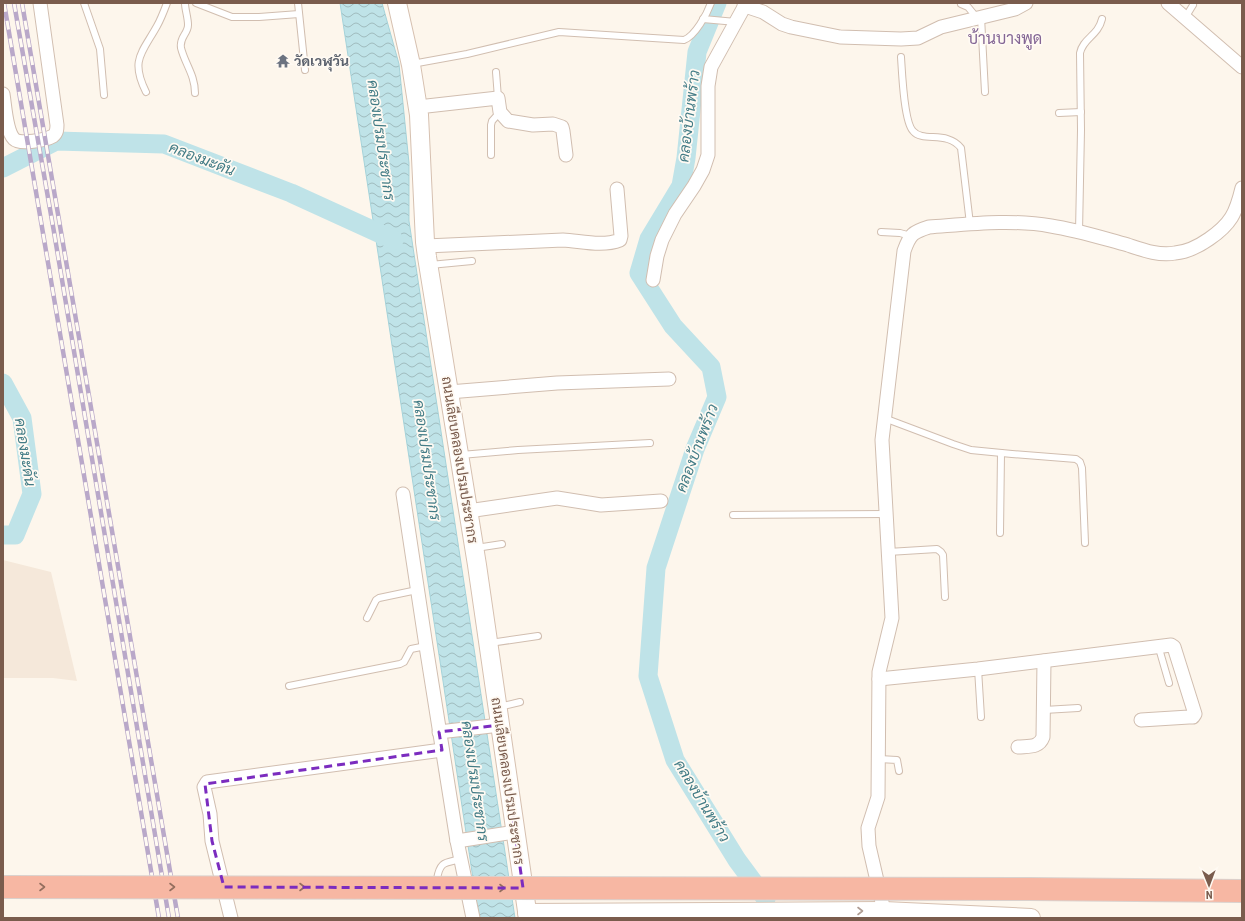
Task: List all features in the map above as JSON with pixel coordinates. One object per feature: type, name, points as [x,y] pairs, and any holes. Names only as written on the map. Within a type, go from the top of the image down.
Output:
[{"type":"highway","points":[[3,887],[1029,889],[1242,891]]},
{"type":"street","points":[[3,94],[10,133],[15,140],[27,142],[53,136],[56,132],[57,125],[40,3]]},
{"type":"street","name":"ถนนเลียบคลองเปรมประชากร","points":[[397,3],[411,64],[418,107],[426,246],[498,707],[495,726],[509,833],[527,915]]},
{"type":"street","points":[[653,280],[657,256],[662,240],[675,214],[703,170],[708,155],[708,101],[711,67],[745,5],[763,12],[782,24],[791,27],[848,38],[914,39],[941,27],[1015,9],[1026,3]]},
{"type":"street","points":[[1168,3],[1242,67]]},
{"type":"street","points":[[418,107],[498,98],[500,112],[508,121],[514,123],[559,125],[563,131],[566,155]]},
{"type":"street","points":[[884,911],[868,836],[868,828],[878,797],[878,680],[892,618],[882,440],[904,251],[911,236],[916,231],[929,227],[1021,222],[1052,226],[1079,232],[1155,253],[1174,254],[1190,250],[1220,232],[1232,218],[1237,207],[1242,188]]},
{"type":"street","points":[[426,246],[563,240],[583,243],[614,242],[620,240],[621,236],[617,189]]},
{"type":"street","points":[[449,392],[557,383],[669,379]]},
{"type":"street","points":[[403,494],[426,646],[442,731],[442,750],[461,841],[461,859],[473,918]]},
{"type":"street","points":[[468,511],[565,498],[601,505],[661,501]]},
{"type":"street","points":[[878,680],[1044,661],[1158,645],[1171,645],[1174,647],[1195,714],[1193,717],[1141,720]]},
{"type":"street","points":[[1018,747],[1036,746],[1041,743],[1043,737],[1044,661]]},
{"type":"street","points":[[442,731],[495,726]]},
{"type":"street","points":[[231,918],[212,841],[210,814],[204,787],[207,782],[442,750]]},
{"type":"street","points":[[461,841],[509,833]]},
{"type":"street","points":[[527,915],[884,911],[1031,918]]},
{"type":"lane","points":[[84,3],[100,49],[104,95]]},
{"type":"lane","points":[[146,92],[140,81],[138,66],[139,57],[167,3]]},
{"type":"lane","points":[[185,3],[188,26],[181,39],[181,44],[193,78],[195,93]]},
{"type":"lane","points":[[196,3],[232,17],[259,17],[299,14]]},
{"type":"lane","points":[[298,3],[305,70]]},
{"type":"lane","points":[[411,64],[467,54],[559,32],[684,40],[689,38],[704,19],[711,3]]},
{"type":"lane","points":[[961,4],[968,7],[978,17],[985,92]]},
{"type":"lane","points":[[1186,17],[1192,6]]},
{"type":"lane","points":[[704,19],[735,22]]},
{"type":"lane","points":[[1079,232],[1081,112],[1080,53],[1082,46],[1100,27],[1102,19]]},
{"type":"lane","points":[[901,57],[905,105],[910,127],[913,132],[918,135],[947,138],[956,142],[961,148],[970,224]]},
{"type":"lane","points":[[496,72],[498,98]]},
{"type":"lane","points":[[491,155],[491,125],[492,121],[500,112]]},
{"type":"lane","points":[[1060,113],[1081,112]]},
{"type":"lane","points":[[881,232],[900,233],[911,236]]},
{"type":"lane","points":[[429,265],[472,261]]},
{"type":"lane","points":[[884,418],[972,450],[1076,459],[1080,462],[1085,543]]},
{"type":"lane","points":[[459,455],[518,450],[650,443]]},
{"type":"lane","points":[[1000,534],[1001,453]]},
{"type":"lane","points":[[733,515],[886,514]]},
{"type":"lane","points":[[474,548],[502,544]]},
{"type":"lane","points":[[888,552],[936,550],[941,552],[943,555],[946,596]]},
{"type":"lane","points":[[367,618],[376,600],[379,598],[417,590]]},
{"type":"lane","points":[[488,644],[538,636]]},
{"type":"lane","points":[[1158,645],[1168,683]]},
{"type":"lane","points":[[289,686],[400,664],[404,662],[410,649],[426,646]]},
{"type":"lane","points":[[978,669],[981,717]]},
{"type":"lane","points":[[498,707],[520,702]]},
{"type":"lane","points":[[1044,710],[1078,708]]},
{"type":"lane","points":[[878,759],[897,760],[899,771]]},
{"type":"lane","points":[[437,879],[441,865],[461,859]]},
{"type":"highlighted area","points":[[500,725],[523,888],[224,887],[212,841],[205,784],[442,750],[439,732]]},
{"type":"shaded area","points":[[3,560],[51,572],[77,681],[53,678],[3,678]]},
{"type":"water","name":"คลองเปรมประชากร","points":[[340,3],[382,3],[399,64],[409,163],[409,221],[515,918],[479,918]]},
{"type":"waterway","name":"คลองบ้านพร้าว","points":[[717,3],[697,52],[686,158],[681,186],[649,239],[639,273],[673,326],[711,367],[717,397],[695,449],[656,568],[648,676],[675,760],[737,860],[766,899]]},
{"type":"waterway","name":"คลองมะดัน","points":[[3,168],[56,141],[164,144],[291,193],[394,240]]},
{"type":"waterway","name":"คลองมะดัน","points":[[3,383],[22,418],[32,494],[15,535],[3,535]]},
{"type":"railway","points":[[4,3],[159,918]]},
{"type":"railway","points":[[14,3],[169,918]]},
{"type":"railway","points":[[22,3],[178,918]]},
{"type":"place","name":"วัดเวฬุวัน","points":[[283,61]]},
{"type":"district","name":"บ้านบางพูด","points":[[1005,38]]}]
